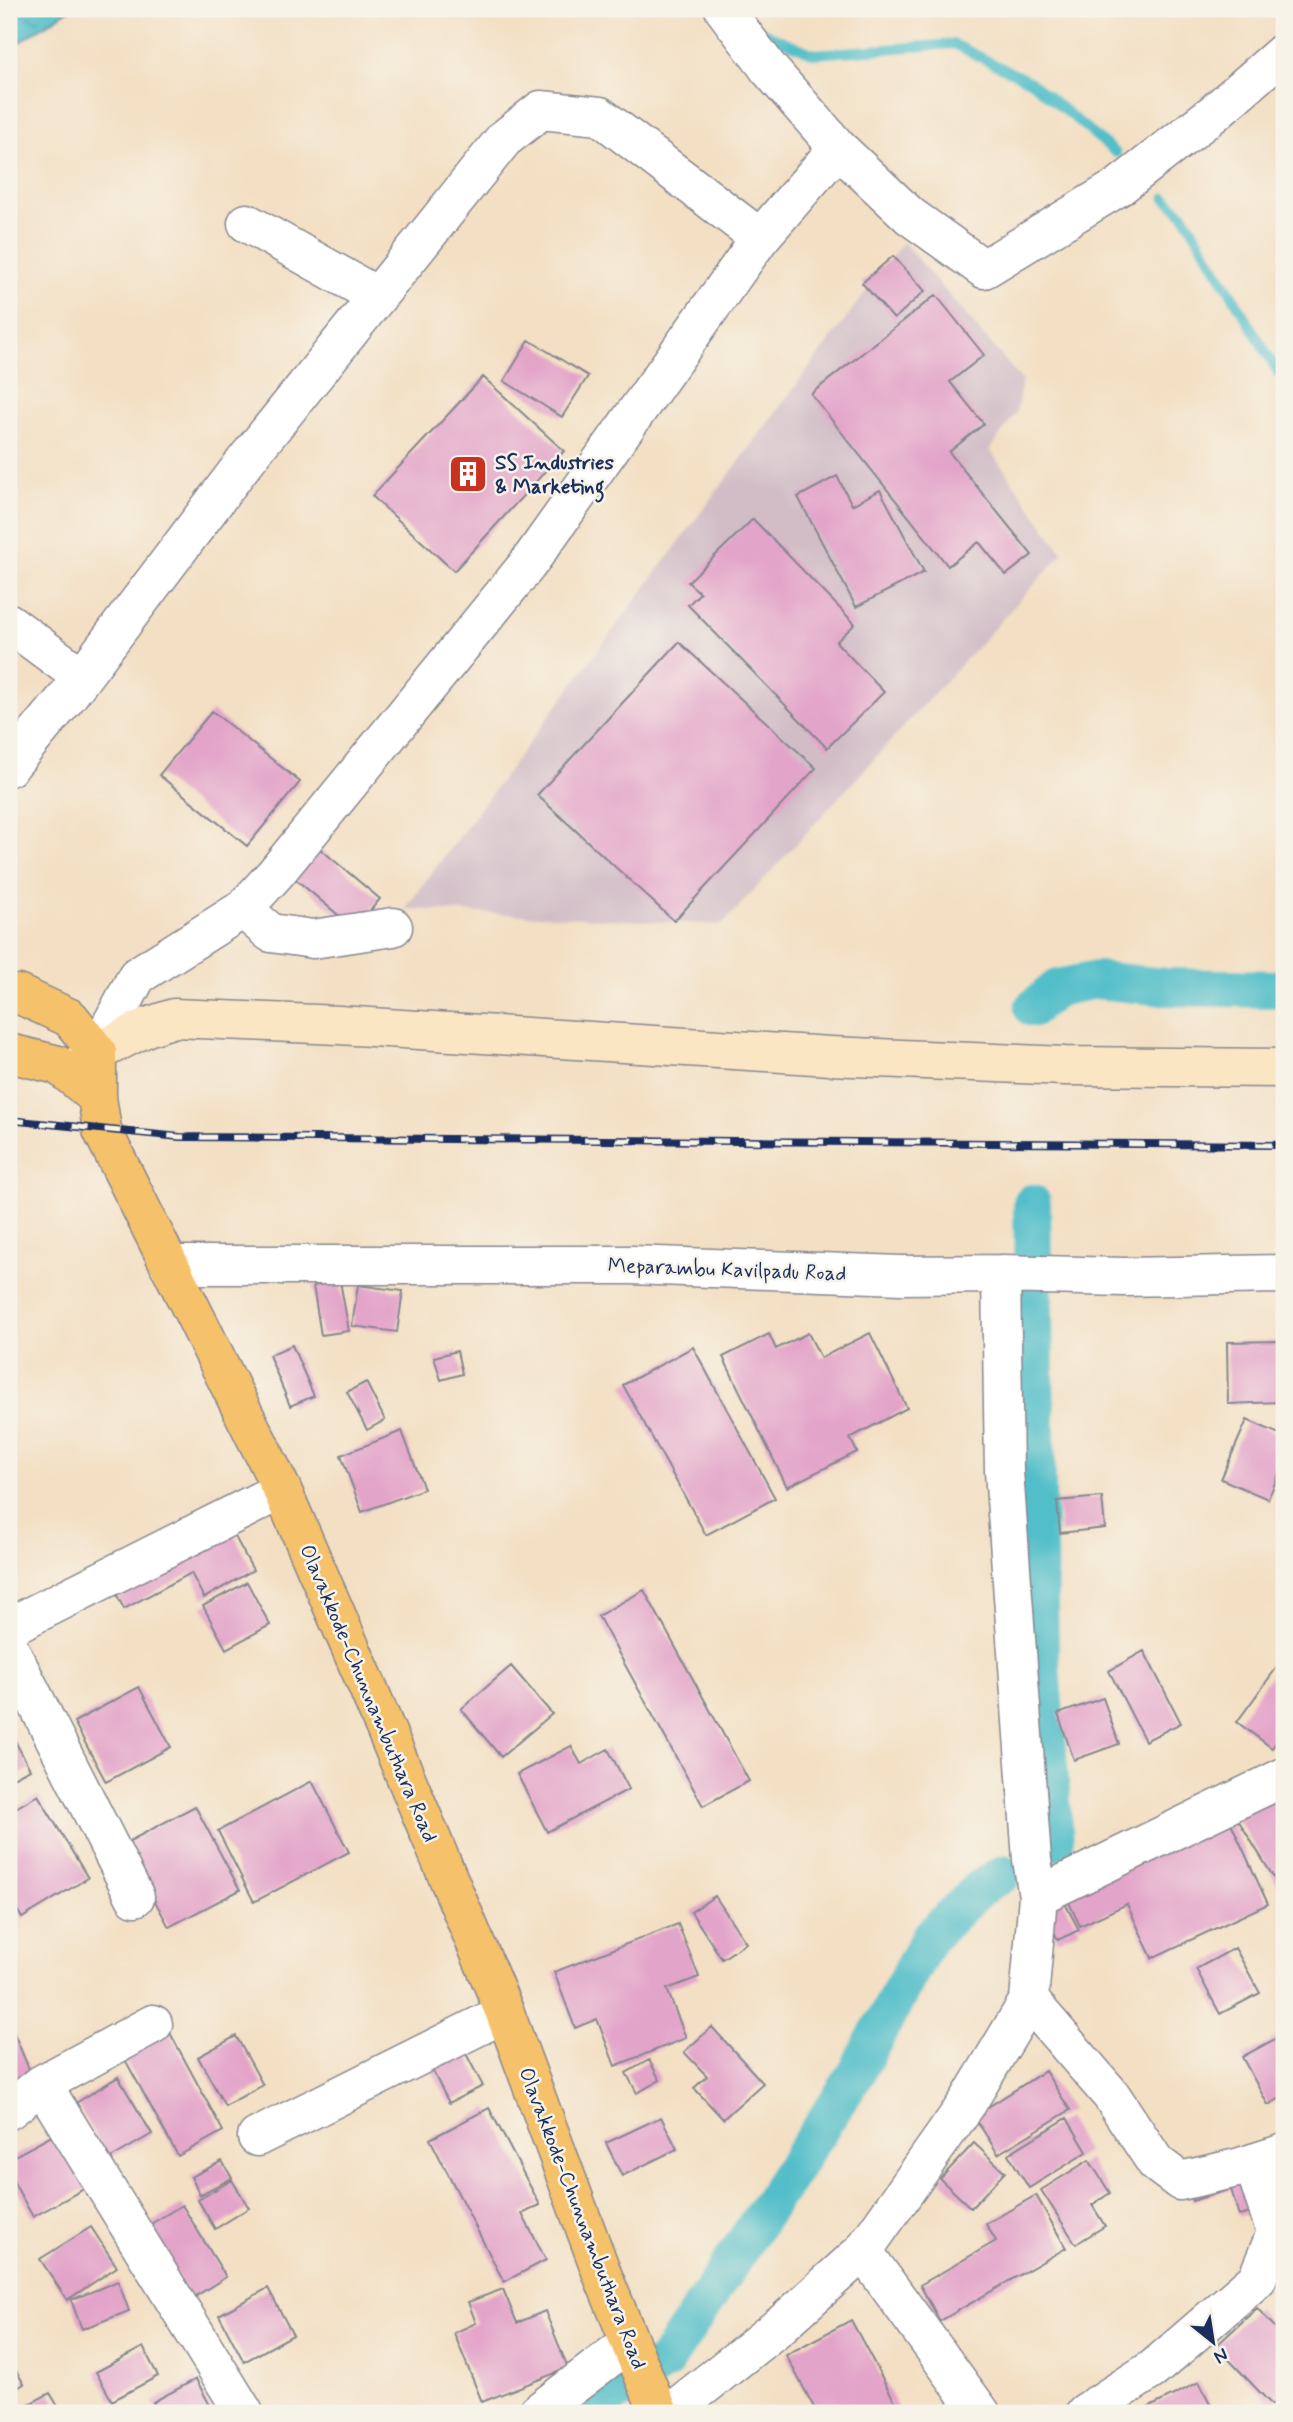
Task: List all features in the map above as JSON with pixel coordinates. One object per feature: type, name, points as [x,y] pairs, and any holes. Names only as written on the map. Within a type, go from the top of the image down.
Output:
[{"type":"main road","points":[[9,995],[18,994],[71,1018],[83,1062]]},
{"type":"main road","points":[[9,1053],[46,1060],[83,1062],[147,1027],[174,1018],[340,1025],[830,1056],[1065,1066],[1284,1068]]},
{"type":"main road","name":"Olavakkode-Chunnambuthara Road","points":[[83,1062],[97,1097],[102,1130],[282,1490],[505,2013],[604,2279],[661,2407]]},
{"type":"street","points":[[724,9],[769,69],[838,148],[910,216],[984,269],[1120,186],[1214,113],[1284,52]]},
{"type":"street","points":[[9,768],[82,677],[243,464],[377,296],[504,139],[541,110],[600,116],[760,238]]},
{"type":"street","points":[[83,1062],[137,976],[243,909],[275,874],[528,564],[760,238],[838,148]]},
{"type":"street","points":[[247,223],[377,296]]},
{"type":"street","points":[[9,623],[82,677]]},
{"type":"street","points":[[243,909],[271,933],[313,939],[393,927]]},
{"type":"street","name":"Meparambu Kavilpadu Road","points":[[169,1265],[631,1265],[901,1275],[1124,1277],[1284,1274]]},
{"type":"street","points":[[661,2407],[782,2324],[863,2251],[968,2102],[1029,2000],[1035,1878],[1004,1471],[1001,1274]]},
{"type":"street","points":[[9,1627],[282,1490]]},
{"type":"street","points":[[9,1648],[135,1897]]},
{"type":"street","points":[[1035,1878],[1284,1777]]},
{"type":"street","points":[[1029,2000],[1111,2095],[1156,2163],[1180,2181],[1268,2158],[1276,2233],[1257,2279],[1153,2369],[1085,2413]]},
{"type":"street","points":[[257,2137],[505,2013]]},
{"type":"street","points":[[9,2110],[42,2084],[153,2024]]},
{"type":"street","points":[[42,2084],[244,2413]]},
{"type":"street","points":[[863,2251],[981,2413]]},
{"type":"street","points":[[537,2413],[634,2350]]},
{"type":"shaded area","points":[[903,242],[1022,380],[1016,413],[990,450],[1063,553],[722,925],[405,909]]},
{"type":"water","points":[[9,9],[70,9],[9,49]]},
{"type":"building","points":[[893,256],[925,291],[894,319],[862,283]]},
{"type":"building","points":[[936,295],[984,355],[950,382],[984,424],[949,452],[1032,555],[1006,575],[979,542],[948,566],[811,394]]},
{"type":"building","points":[[529,340],[588,376],[562,417],[504,381]]},
{"type":"building","name":"SS Industries & Marketing","points":[[483,377],[564,451],[454,571],[372,496]]},
{"type":"building","points":[[837,476],[852,505],[880,490],[924,572],[856,607],[798,497]]},
{"type":"building","points":[[753,519],[855,624],[836,642],[884,692],[827,748],[688,605],[700,593],[688,582]]},
{"type":"building","points":[[679,642],[816,768],[674,921],[537,795]]},
{"type":"building","points":[[212,711],[300,782],[247,846],[159,775]]},
{"type":"building","points":[[318,847],[380,899],[355,929],[293,877]]},
{"type":"building","points":[[340,1281],[349,1331],[321,1335],[313,1286]]},
{"type":"building","points":[[358,1285],[403,1291],[397,1332],[352,1326]]},
{"type":"building","points":[[808,1333],[821,1358],[870,1333],[907,1408],[850,1438],[857,1452],[787,1487],[723,1357],[769,1334],[776,1349]]},
{"type":"building","points":[[1278,1341],[1280,1402],[1228,1404],[1227,1342]]},
{"type":"building","points":[[292,1345],[314,1396],[290,1406],[269,1355]]},
{"type":"building","points":[[693,1347],[775,1498],[706,1535],[623,1385]]},
{"type":"building","points":[[457,1351],[462,1374],[441,1380],[434,1357]]},
{"type":"building","points":[[366,1382],[385,1420],[367,1430],[347,1392]]},
{"type":"building","points":[[1247,1420],[1284,1436],[1284,1463],[1268,1499],[1221,1479]]},
{"type":"building","points":[[402,1431],[424,1489],[362,1512],[341,1455]]},
{"type":"building","points":[[1102,1497],[1105,1528],[1060,1533],[1057,1501]]},
{"type":"building","points":[[221,1511],[253,1570],[204,1598],[191,1573],[124,1609],[106,1574]]},
{"type":"building","points":[[247,1582],[270,1625],[226,1649],[203,1606]]},
{"type":"building","points":[[644,1590],[749,1781],[703,1806],[598,1616]]},
{"type":"building","points":[[1144,1651],[1181,1723],[1145,1741],[1109,1671]]},
{"type":"building","points":[[511,1666],[552,1714],[501,1757],[461,1709]]},
{"type":"building","points":[[1277,1667],[1284,1673],[1284,1731],[1272,1748],[1237,1722]]},
{"type":"building","points":[[139,1687],[171,1747],[106,1782],[74,1722]]},
{"type":"building","points":[[1103,1698],[1119,1744],[1074,1760],[1058,1714]]},
{"type":"building","points":[[9,1730],[30,1769],[9,1780]]},
{"type":"building","points":[[571,1746],[581,1764],[608,1749],[629,1789],[547,1832],[517,1774]]},
{"type":"building","points":[[312,1781],[349,1852],[254,1902],[218,1831]]},
{"type":"building","points":[[1284,1789],[1284,1885],[1280,1888],[1237,1818]]},
{"type":"building","points":[[38,1795],[88,1878],[22,1918],[9,1896],[9,1812]]},
{"type":"building","points":[[195,1806],[240,1890],[169,1927],[124,1844]]},
{"type":"building","points":[[1226,1812],[1268,1904],[1152,1958],[1127,1904],[1080,1926],[1062,1888]]},
{"type":"building","points":[[1060,1894],[1079,1930],[1058,1940],[1040,1904]]},
{"type":"building","points":[[715,1896],[746,1943],[722,1959],[691,1912]]},
{"type":"building","points":[[678,1924],[699,1977],[667,1989],[686,2038],[615,2066],[597,2019],[575,2028],[554,1972]]},
{"type":"building","points":[[1235,1948],[1260,1993],[1220,2014],[1196,1969]]},
{"type":"building","points":[[9,2021],[31,2074],[9,2083]]},
{"type":"building","points":[[712,2027],[763,2083],[723,2119],[694,2088],[707,2076],[684,2052]]},
{"type":"building","points":[[169,2031],[223,2131],[178,2156],[123,2056]]},
{"type":"building","points":[[1284,2034],[1284,2096],[1268,2105],[1242,2057]]},
{"type":"building","points":[[236,2036],[263,2085],[225,2106],[198,2057]]},
{"type":"building","points":[[463,2048],[483,2086],[449,2103],[430,2066]]},
{"type":"building","points":[[649,2060],[660,2080],[637,2093],[626,2073]]},
{"type":"building","points":[[1045,2071],[1070,2110],[998,2154],[974,2116]]},
{"type":"building","points":[[118,2077],[152,2134],[109,2159],[76,2103]]},
{"type":"building","points":[[489,2108],[540,2205],[522,2214],[546,2260],[504,2282],[430,2139]]},
{"type":"building","points":[[661,2117],[677,2149],[622,2176],[606,2143]]},
{"type":"building","points":[[1067,2118],[1087,2152],[1029,2188],[1008,2154]]},
{"type":"building","points":[[59,2132],[89,2186],[33,2217],[9,2174],[9,2159]]},
{"type":"building","points":[[974,2143],[1005,2172],[971,2208],[940,2179]]},
{"type":"building","points":[[1089,2160],[1110,2193],[1092,2205],[1105,2226],[1076,2244],[1041,2190]]},
{"type":"building","points":[[222,2161],[232,2178],[200,2195],[191,2177]]},
{"type":"building","points":[[1243,2164],[1258,2211],[1239,2216],[1231,2189],[1192,2201],[1186,2181]]},
{"type":"building","points":[[232,2180],[249,2208],[215,2229],[198,2200]]},
{"type":"building","points":[[1036,2195],[1066,2248],[940,2321],[920,2285],[996,2241],[986,2224]]},
{"type":"building","points":[[182,2205],[226,2277],[191,2299],[146,2227]]},
{"type":"building","points":[[91,2227],[117,2267],[67,2300],[40,2259]]},
{"type":"building","points":[[118,2281],[129,2311],[82,2329],[71,2300]]},
{"type":"building","points":[[268,2288],[293,2335],[244,2362],[219,2315]]},
{"type":"building","points":[[503,2289],[517,2323],[545,2311],[568,2368],[482,2402],[454,2333],[476,2323],[468,2302]]},
{"type":"building","points":[[1257,2308],[1284,2337],[1284,2393],[1272,2405],[1216,2346]]},
{"type":"building","points":[[851,2320],[901,2413],[817,2413],[786,2355]]},
{"type":"building","points":[[143,2347],[158,2376],[112,2401],[96,2372]]},
{"type":"building","points":[[9,2359],[24,2384],[9,2393]]},
{"type":"building","points":[[196,2379],[214,2413],[159,2413],[153,2402]]},
{"type":"building","points":[[1199,2382],[1215,2413],[1138,2413]]},
{"type":"building","points":[[50,2393],[62,2413],[12,2413]]},
{"type":"waterway","points":[[756,29],[814,54],[954,44],[1031,82],[1116,153]]},
{"type":"waterway","points":[[1165,198],[1184,215],[1284,378]]},
{"type":"waterway","points":[[1033,1008],[1057,988],[1096,980],[1165,987],[1284,989]]},
{"type":"waterway","points":[[1032,1203],[1040,1654],[1055,1842]]},
{"type":"waterway","points":[[588,2413],[665,2362],[854,2077],[929,1938],[980,1888],[1003,1874]]},
{"type":"railway","points":[[9,1120],[180,1137],[1284,1145]]},
{"type":"place","name":"SS Industries & Marketing","points":[[468,474]]}]
